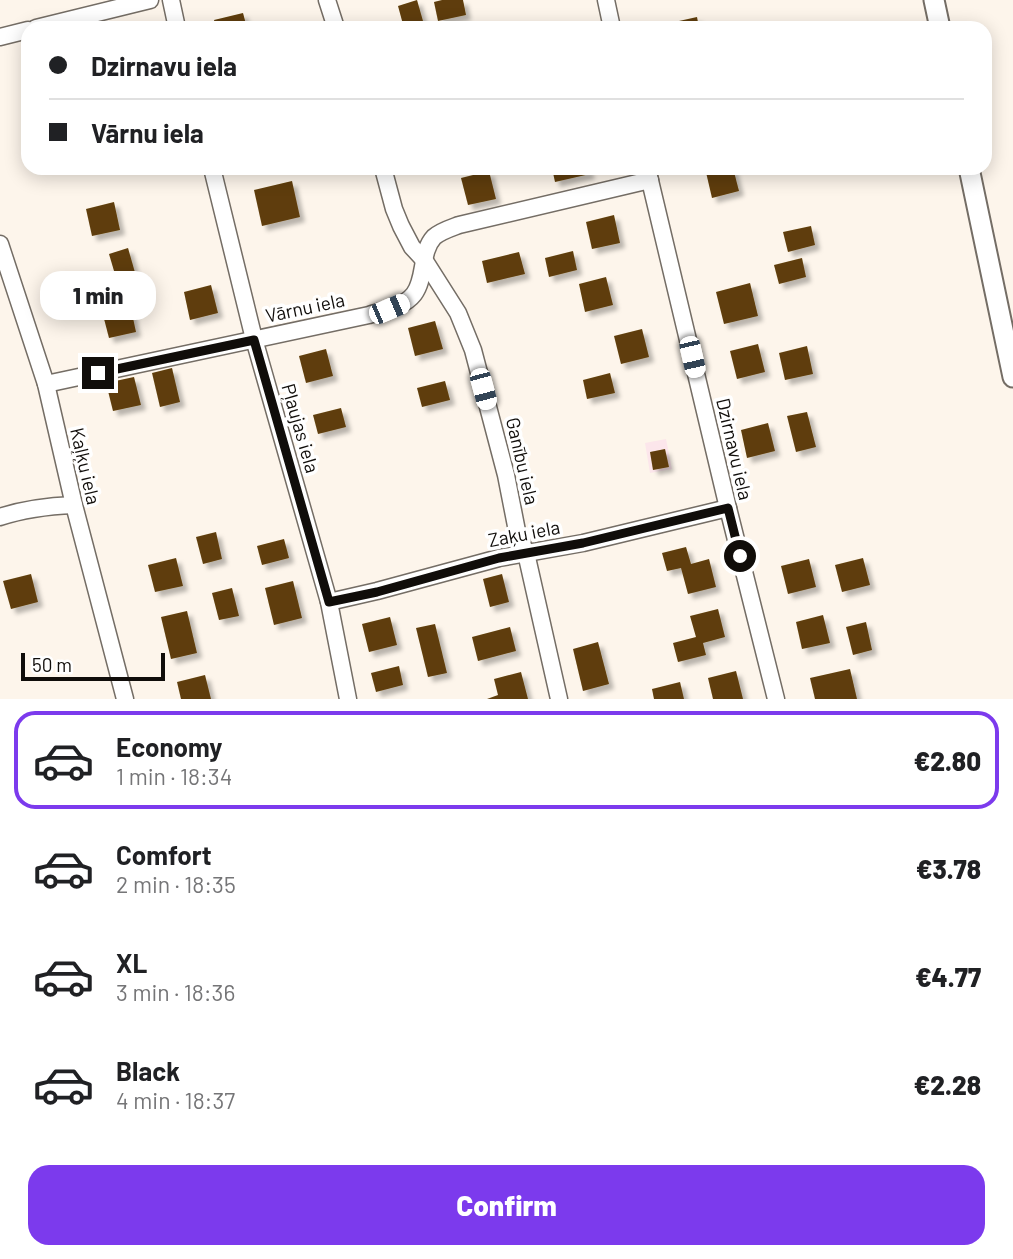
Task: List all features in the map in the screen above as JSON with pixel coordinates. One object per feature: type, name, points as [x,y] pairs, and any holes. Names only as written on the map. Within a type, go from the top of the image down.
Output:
[{"type":"street","points":[[64,21],[150,0]]},
{"type":"street","points":[[171,0],[176,21]]},
{"type":"street","points":[[327,0],[334,21]]},
{"type":"street","points":[[606,0],[610,21]]},
{"type":"street","points":[[934,0],[938,21]]},
{"type":"street","points":[[0,37],[21,32]]},
{"type":"street","name":"Pļaujas iela","points":[[214,175],[254,340],[329,602],[348,699]]},
{"type":"street","name":"Ganību iela","points":[[385,175],[401,226],[412,247],[425,261],[458,313],[473,350],[506,475],[517,531],[526,553],[559,699]]},
{"type":"street","name":"Vārnu iela","points":[[46,384],[369,315],[403,303],[413,295],[420,282],[429,245],[443,231],[644,175]]},
{"type":"street","name":"Dzirnavu iela","points":[[648,175],[776,699]]},
{"type":"street","points":[[970,175],[1013,376]]},
{"type":"street","name":"Kaļķu iela","points":[[0,244],[46,384],[121,698]]},
{"type":"street","points":[[0,517],[38,507],[74,505]]},
{"type":"street","name":"Zaķu iela","points":[[329,602],[377,592],[499,558],[583,543],[728,508]]},
{"type":"shaded area","points":[[666,439],[672,469],[650,473],[645,443]]},
{"type":"building","points":[[417,0],[423,21],[402,21],[398,6]]},
{"type":"building","points":[[463,0],[466,15],[438,21],[434,2]]},
{"type":"building","points":[[243,13],[245,21],[214,21]]},
{"type":"building","points":[[697,17],[698,21],[679,21]]},
{"type":"building","points":[[490,175],[496,199],[468,205],[461,178]]},
{"type":"building","points":[[554,175],[586,175],[555,182]]},
{"type":"building","points":[[707,175],[735,175],[739,191],[712,198]]},
{"type":"building","points":[[292,181],[300,217],[262,226],[254,190]]},
{"type":"building","points":[[114,202],[120,230],[92,236],[86,209]]},
{"type":"building","points":[[614,215],[620,243],[592,249],[586,222]]},
{"type":"building","points":[[811,226],[815,245],[788,252],[783,232]]},
{"type":"building","points":[[128,248],[136,276],[117,281],[109,254]]},
{"type":"building","points":[[573,251],[577,270],[549,277],[545,258]]},
{"type":"building","points":[[519,252],[525,274],[487,283],[482,261]]},
{"type":"building","points":[[802,258],[806,277],[779,284],[774,265]]},
{"type":"building","points":[[606,277],[613,305],[585,312],[579,284]]},
{"type":"building","points":[[750,283],[758,316],[724,324],[716,292]]},
{"type":"building","points":[[211,285],[218,313],[190,320],[184,292]]},
{"type":"building","points":[[130,304],[136,332],[109,338],[102,311]]},
{"type":"building","points":[[435,321],[443,349],[415,356],[408,328]]},
{"type":"building","points":[[642,329],[649,357],[621,364],[614,336]]},
{"type":"building","points":[[758,344],[765,372],[737,379],[730,351]]},
{"type":"building","points":[[807,346],[813,374],[785,380],[779,353]]},
{"type":"building","points":[[326,349],[333,376],[306,383],[299,356]]},
{"type":"building","points":[[172,368],[180,402],[160,407],[152,373]]},
{"type":"building","points":[[610,373],[615,393],[587,399],[583,380]]},
{"type":"building","points":[[134,377],[141,405],[113,411],[106,383]]},
{"type":"building","points":[[445,381],[450,400],[422,407],[417,388]]},
{"type":"building","points":[[341,408],[346,427],[318,434],[313,415]]},
{"type":"building","points":[[807,412],[816,447],[796,452],[787,416]]},
{"type":"building","points":[[768,423],[775,451],[747,458],[741,430]]},
{"type":"building","points":[[665,449],[669,467],[653,470],[650,452]]},
{"type":"building","points":[[216,532],[222,559],[203,564],[196,537]]},
{"type":"building","points":[[284,539],[289,558],[262,565],[257,546]]},
{"type":"building","points":[[686,547],[691,564],[709,559],[716,587],[688,594],[681,568],[667,571],[662,553]]},
{"type":"building","points":[[176,558],[183,586],[155,592],[148,565]]},
{"type":"building","points":[[863,558],[870,585],[842,592],[835,565]]},
{"type":"building","points":[[809,559],[816,587],[788,594],[781,566]]},
{"type":"building","points":[[31,574],[38,602],[11,609],[3,581]]},
{"type":"building","points":[[502,574],[509,602],[490,607],[483,579]]},
{"type":"building","points":[[293,581],[302,618],[274,625],[265,588]]},
{"type":"building","points":[[232,588],[239,616],[219,620],[212,593]]},
{"type":"building","points":[[718,609],[725,637],[703,643],[706,655],[678,662],[673,643],[696,637],[690,616]]},
{"type":"building","points":[[187,611],[197,653],[171,659],[161,617]]},
{"type":"building","points":[[823,615],[830,643],[802,649],[796,622]]},
{"type":"building","points":[[390,617],[397,645],[369,652],[362,624]]},
{"type":"building","points":[[866,622],[872,650],[853,655],[846,627]]},
{"type":"building","points":[[435,624],[447,673],[428,677],[416,628]]},
{"type":"building","points":[[510,627],[516,651],[478,661],[472,637]]},
{"type":"building","points":[[598,642],[609,684],[583,691],[573,649]]},
{"type":"building","points":[[399,666],[403,685],[376,692],[371,673]]},
{"type":"building","points":[[850,669],[857,699],[815,699],[810,678]]},
{"type":"building","points":[[736,671],[743,699],[713,699],[708,678]]},
{"type":"building","points":[[521,672],[528,699],[487,699],[498,695],[494,679]]},
{"type":"building","points":[[205,675],[211,699],[181,699],[177,682]]},
{"type":"building","points":[[680,682],[684,699],[654,699],[652,689]]},
{"type":"route","points":[[98,373],[254,340],[329,602],[377,592],[499,558],[583,543],[728,508],[740,556]]}]
